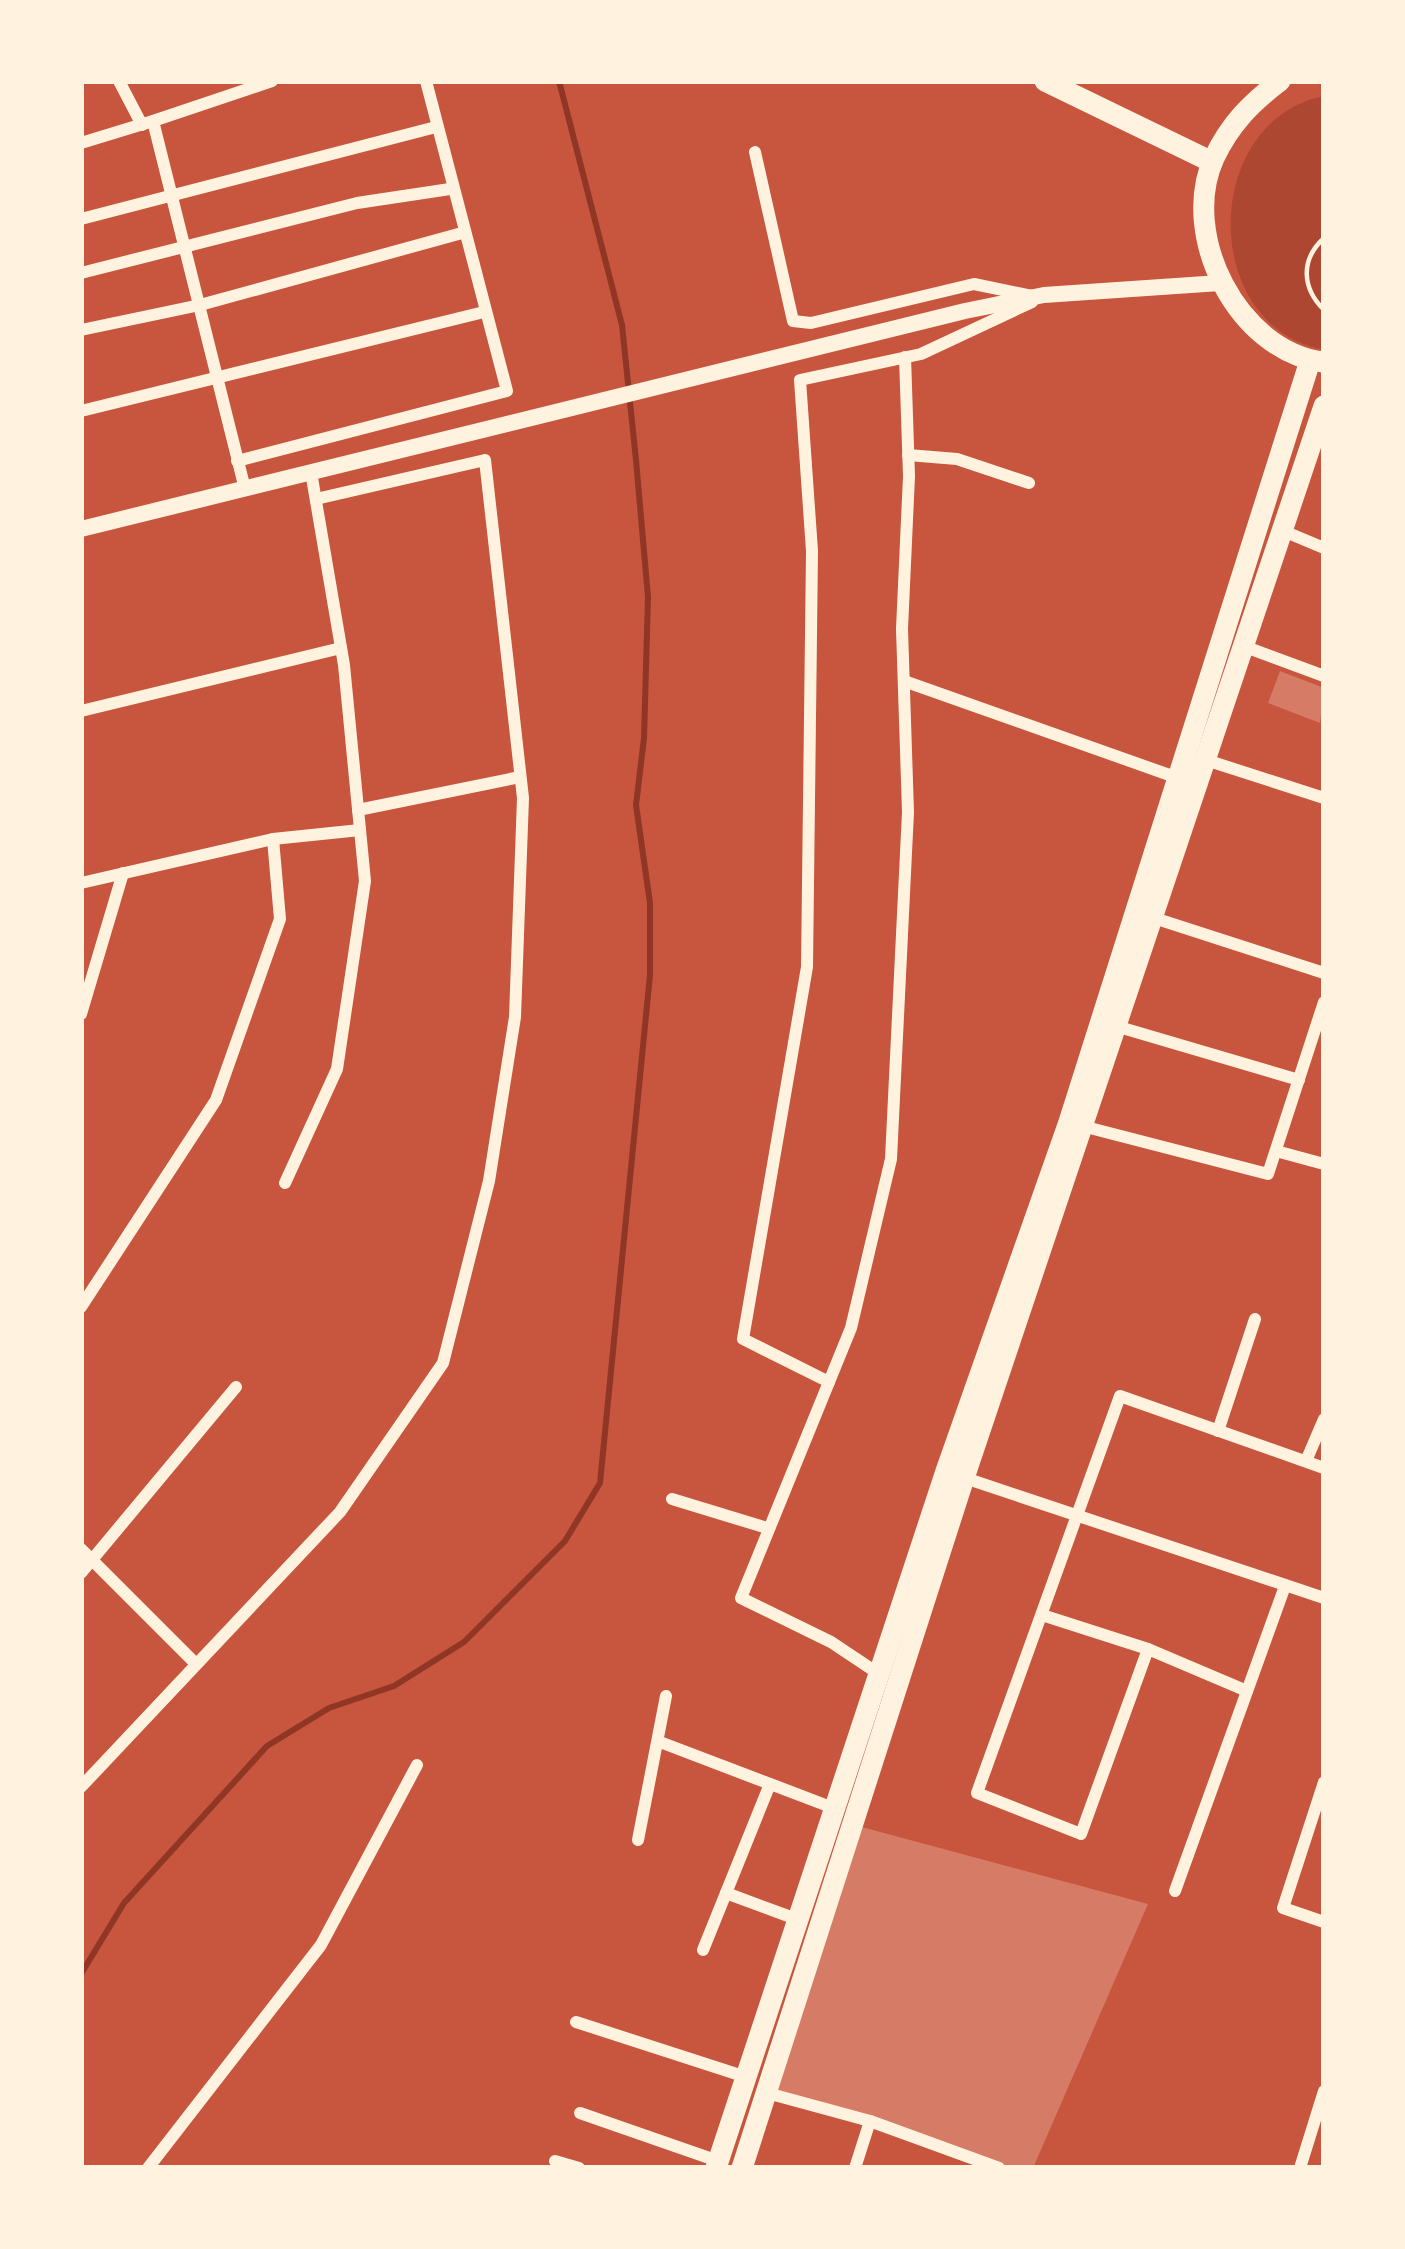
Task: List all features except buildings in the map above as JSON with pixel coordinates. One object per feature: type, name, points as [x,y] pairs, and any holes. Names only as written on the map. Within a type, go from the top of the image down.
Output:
[{"type":"main road","points":[[1045,81],[1212,162]]},
{"type":"main road","points":[[742,2168],[955,1474],[1259,521],[1317,362],[1257,331],[1220,283],[1204,223],[1212,162],[1244,108],[1280,81]]},
{"type":"main road","points":[[717,2164],[881,1675],[1086,1127],[1322,417]]},
{"type":"street","points":[[119,81],[148,123],[200,305],[244,489]]},
{"type":"street","points":[[81,143],[272,81]]},
{"type":"street","points":[[238,460],[507,392],[450,189],[426,81]]},
{"type":"street","points":[[81,219],[436,127]]},
{"type":"street","points":[[755,152],[793,321],[811,323],[974,284],[1039,296]]},
{"type":"street","points":[[81,273],[357,203],[450,189]]},
{"type":"street","points":[[81,330],[200,305],[462,233]]},
{"type":"street","points":[[81,529],[964,311],[1039,296],[1220,283]]},
{"type":"street","points":[[829,1382],[743,1339],[807,967],[812,551],[800,380],[905,358],[1004,319],[1039,296]]},
{"type":"street","points":[[81,411],[484,312]]},
{"type":"street","points":[[881,1675],[830,1642],[740,1598],[851,1328],[891,1160],[891,1094],[905,939],[905,358]]},
{"type":"street","points":[[908,455],[957,459],[1029,483]]},
{"type":"street","points":[[81,1787],[340,1511],[442,1363],[489,1181],[515,1017],[520,778],[485,460],[316,499]]},
{"type":"street","points":[[285,1183],[337,1069],[365,881],[341,648],[311,472]]},
{"type":"street","points":[[1259,521],[1324,548]]},
{"type":"street","points":[[1243,646],[1324,676]]},
{"type":"street","points":[[81,711],[341,648]]},
{"type":"street","points":[[904,681],[1178,778]]},
{"type":"street","points":[[1206,760],[1324,798]]},
{"type":"street","points":[[358,810],[520,778]]},
{"type":"street","points":[[81,883],[273,839],[360,830]]},
{"type":"street","points":[[81,1307],[87,1286],[216,1100],[280,919],[273,839]]},
{"type":"street","points":[[81,1013],[123,873]]},
{"type":"street","points":[[1154,918],[1324,973]]},
{"type":"street","points":[[1086,1127],[1268,1174],[1324,1002]]},
{"type":"street","points":[[1118,1027],[1299,1080]]},
{"type":"street","points":[[1309,1048],[1324,1052]]},
{"type":"street","points":[[1276,1151],[1324,1164]]},
{"type":"street","points":[[1218,1431],[1255,1319]]},
{"type":"street","points":[[81,1573],[236,1387]]},
{"type":"street","points":[[1148,1649],[1081,1834],[977,1792],[1120,1396],[1324,1468]]},
{"type":"street","points":[[1306,1461],[1324,1419]]},
{"type":"street","points":[[955,1474],[1077,1520],[1324,1598]]},
{"type":"street","points":[[672,1499],[767,1528]]},
{"type":"street","points":[[81,1549],[196,1664]]},
{"type":"street","points":[[1175,1891],[1285,1586]]},
{"type":"street","points":[[1042,1615],[1148,1649],[1247,1691]]},
{"type":"street","points":[[638,1840],[666,1696]]},
{"type":"street","points":[[660,1742],[836,1809]]},
{"type":"street","points":[[148,2168],[321,1945],[417,1765]]},
{"type":"street","points":[[1324,1782],[1283,1909],[1324,1922]]},
{"type":"street","points":[[703,1950],[770,1784]]},
{"type":"street","points":[[726,1893],[799,1920]]},
{"type":"street","points":[[576,2022],[746,2077]]},
{"type":"street","points":[[1300,2168],[1324,2091]]},
{"type":"street","points":[[767,2093],[869,2121],[999,2168]]},
{"type":"street","points":[[580,2113],[717,2164]]},
{"type":"street","points":[[855,2168],[869,2121]]},
{"type":"street","points":[[555,2161],[579,2168]]},
{"type":"path","points":[[1324,238],[1308,259],[1306,276],[1310,294],[1324,310]]},
{"type":"shaded area","points":[[1324,96],[1324,350],[1283,334],[1254,304],[1236,266],[1231,224],[1237,181],[1254,143],[1283,113]]},
{"type":"waterway","points":[[81,1974],[124,1903],[267,1746],[329,1708],[394,1686],[464,1642],[565,1541],[600,1483],[650,975],[650,903],[636,805],[644,738],[648,597],[622,325],[559,81]]}]
